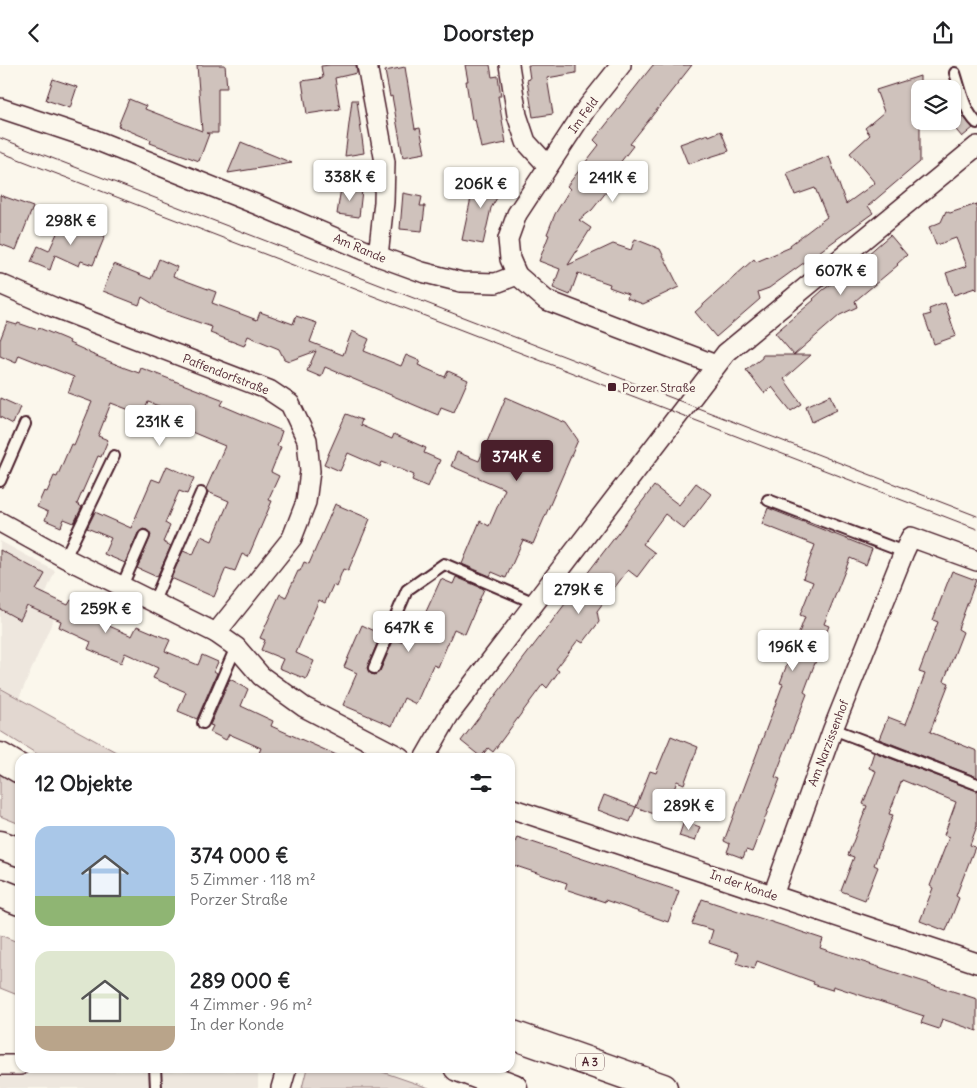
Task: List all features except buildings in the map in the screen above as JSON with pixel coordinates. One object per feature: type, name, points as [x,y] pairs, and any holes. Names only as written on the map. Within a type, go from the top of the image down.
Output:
[{"type":"highway","points":[[0,757],[15,766]]},
{"type":"highway","points":[[0,845],[15,850]]},
{"type":"highway","points":[[0,893],[15,899]]},
{"type":"highway","name":"A 3","points":[[515,1036],[663,1088]]},
{"type":"highway","points":[[474,1073],[513,1088]]},
{"type":"street","points":[[367,65],[385,162],[384,202],[378,256]]},
{"type":"street","points":[[509,65],[517,115],[526,142],[548,166]]},
{"type":"street","name":"Im Feld","points":[[517,275],[510,259],[508,239],[517,213],[586,109],[621,65]]},
{"type":"street","name":"Am Rande","points":[[0,108],[93,139],[258,205],[378,256],[422,272],[461,282],[496,283],[517,275]]},
{"type":"street","points":[[427,753],[449,715],[726,353],[974,155]]},
{"type":"street","points":[[517,275],[546,301],[716,365]]},
{"type":"street","name":"Paffendorfstraße","points":[[0,284],[269,390],[290,404],[307,440],[310,471],[306,501],[292,538],[216,633]]},
{"type":"street","points":[[0,522],[65,559],[216,633],[236,647],[261,676],[304,707],[392,753]]},
{"type":"street","points":[[907,545],[977,561]]},
{"type":"street","name":"Am Narzissenhof","points":[[773,895],[833,729],[907,545]]},
{"type":"street","name":"In der Konde","points":[[515,810],[977,963]]},
{"type":"street","points":[[0,1065],[15,1065]]},
{"type":"street","points":[[281,1088],[285,1073]]},
{"type":"lane","points":[[956,73],[966,106],[971,117],[977,123]]},
{"type":"lane","points":[[0,481],[25,424]]},
{"type":"lane","points":[[65,559],[114,457]]},
{"type":"lane","points":[[154,601],[201,493]]},
{"type":"lane","points":[[768,500],[907,545]]},
{"type":"lane","points":[[122,586],[144,536]]},
{"type":"lane","points":[[374,668],[407,590],[444,564],[535,603]]},
{"type":"lane","points":[[203,723],[236,647]]},
{"type":"lane","points":[[833,729],[977,784]]},
{"type":"lane","points":[[156,1073],[156,1088]]},
{"type":"shaded area","points":[[0,541],[55,571],[38,611],[54,618],[19,698],[0,687]]},
{"type":"shaded area","points":[[0,688],[118,753],[36,753],[0,731]]},
{"type":"shaded area","points":[[0,771],[15,781],[15,822],[0,816]]},
{"type":"shaded area","points":[[0,935],[15,941],[15,994],[0,988]]},
{"type":"shaded area","points":[[0,1072],[258,1073],[258,1088],[0,1088]]},
{"type":"shaded area","points":[[306,1073],[386,1073],[429,1088],[302,1088]]},
{"type":"tram line","points":[[0,138],[977,516]]},
{"type":"tram line","points":[[0,152],[977,529]]},
{"type":"place","name":"Porzer Straße","points":[[612,387]]}]
